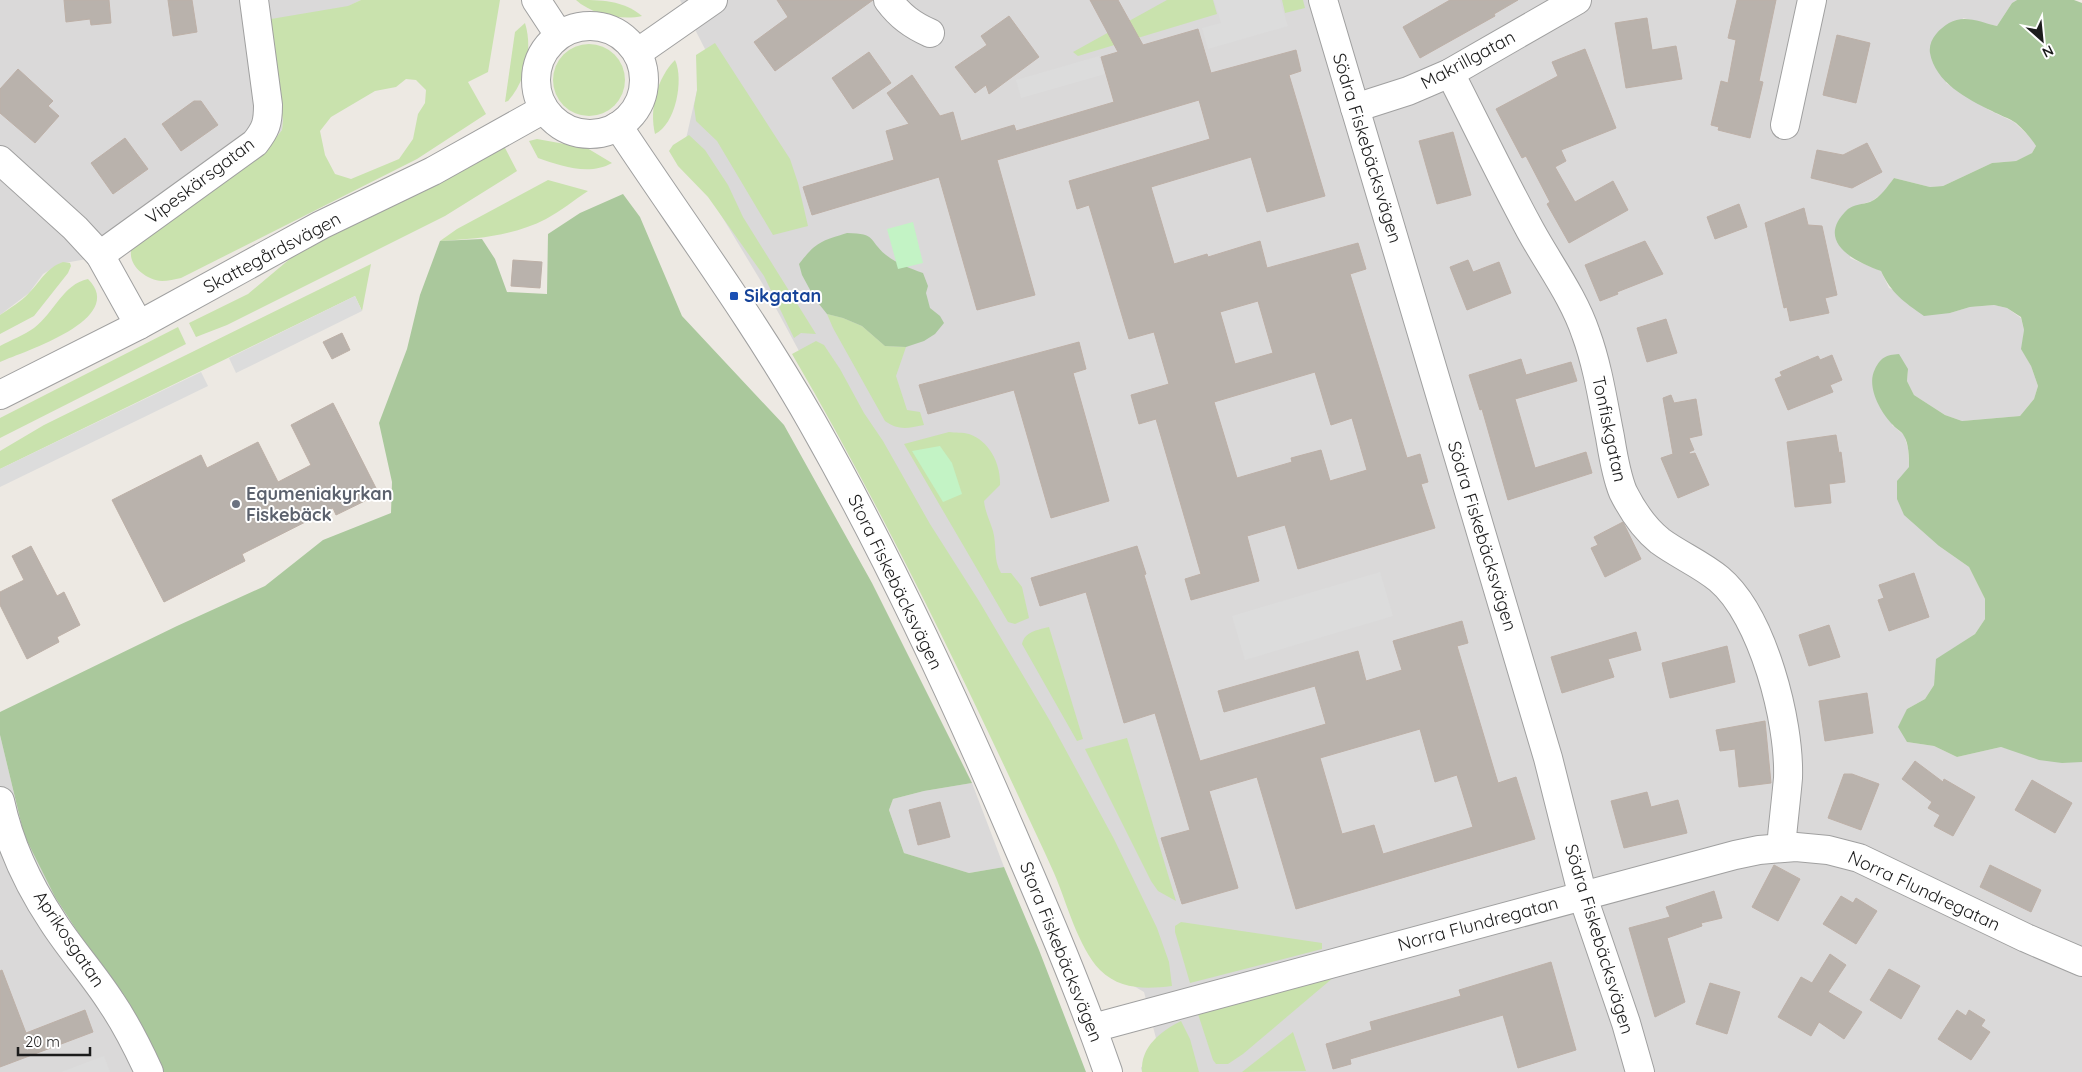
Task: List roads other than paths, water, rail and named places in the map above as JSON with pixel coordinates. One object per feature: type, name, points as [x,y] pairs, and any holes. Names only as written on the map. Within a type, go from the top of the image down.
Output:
[{"type":"street","name":"Vipeskärsgatan","points":[[100,255],[255,143],[264,132],[268,122],[268,105],[254,0]]},
{"type":"street","points":[[536,0],[559,35]]},
{"type":"street","points":[[637,53],[713,0]]},
{"type":"street","points":[[888,0],[897,12],[912,25],[930,32]]},
{"type":"street","name":"Södra Fiskebäcksvägen","points":[[1323,0],[1548,758],[1583,896],[1626,1023],[1640,1072]]},
{"type":"street","name":"Makrillgatan","points":[[1355,108],[1408,91],[1450,73],[1577,0]]},
{"type":"street","points":[[1785,125],[1812,0]]},
{"type":"street","points":[[583,26],[608,28],[629,42],[637,53],[644,72],[642,93],[634,112],[618,126],[601,132],[582,134],[557,123],[544,109],[537,92],[538,64],[546,48],[559,35],[570,29],[583,26]]},
{"type":"street","name":"Tonfiskgatan","points":[[1450,73],[1528,226],[1572,300],[1586,334],[1597,370],[1614,463],[1623,492],[1648,531],[1721,580],[1735,595],[1756,630],[1765,651],[1786,746],[1788,777],[1781,848]]},
{"type":"street","name":"Skattegårdsvägen","points":[[0,395],[139,324],[322,225],[433,171],[544,109]]},
{"type":"street","name":"Stora Fiskebäcksvägen","points":[[618,126],[755,330],[812,421],[870,530],[930,650],[989,779],[1093,1028],[1108,1072]]},
{"type":"street","points":[[0,160],[75,228],[100,255],[139,324]]},
{"type":"street","name":"Aprikosgatan","points":[[0,801],[16,851],[52,921],[111,1001],[127,1027],[149,1072]]},
{"type":"street","name":"Norra Flundregatan","points":[[1093,1028],[1735,855],[1781,848],[1816,848],[1859,858],[2026,938],[2082,962]]},
{"type":"place","name":"Sikgatan","points":[[734,296]]},
{"type":"place","name":"Equmeniakyrkan Fiskebäck","points":[[236,504]]}]
